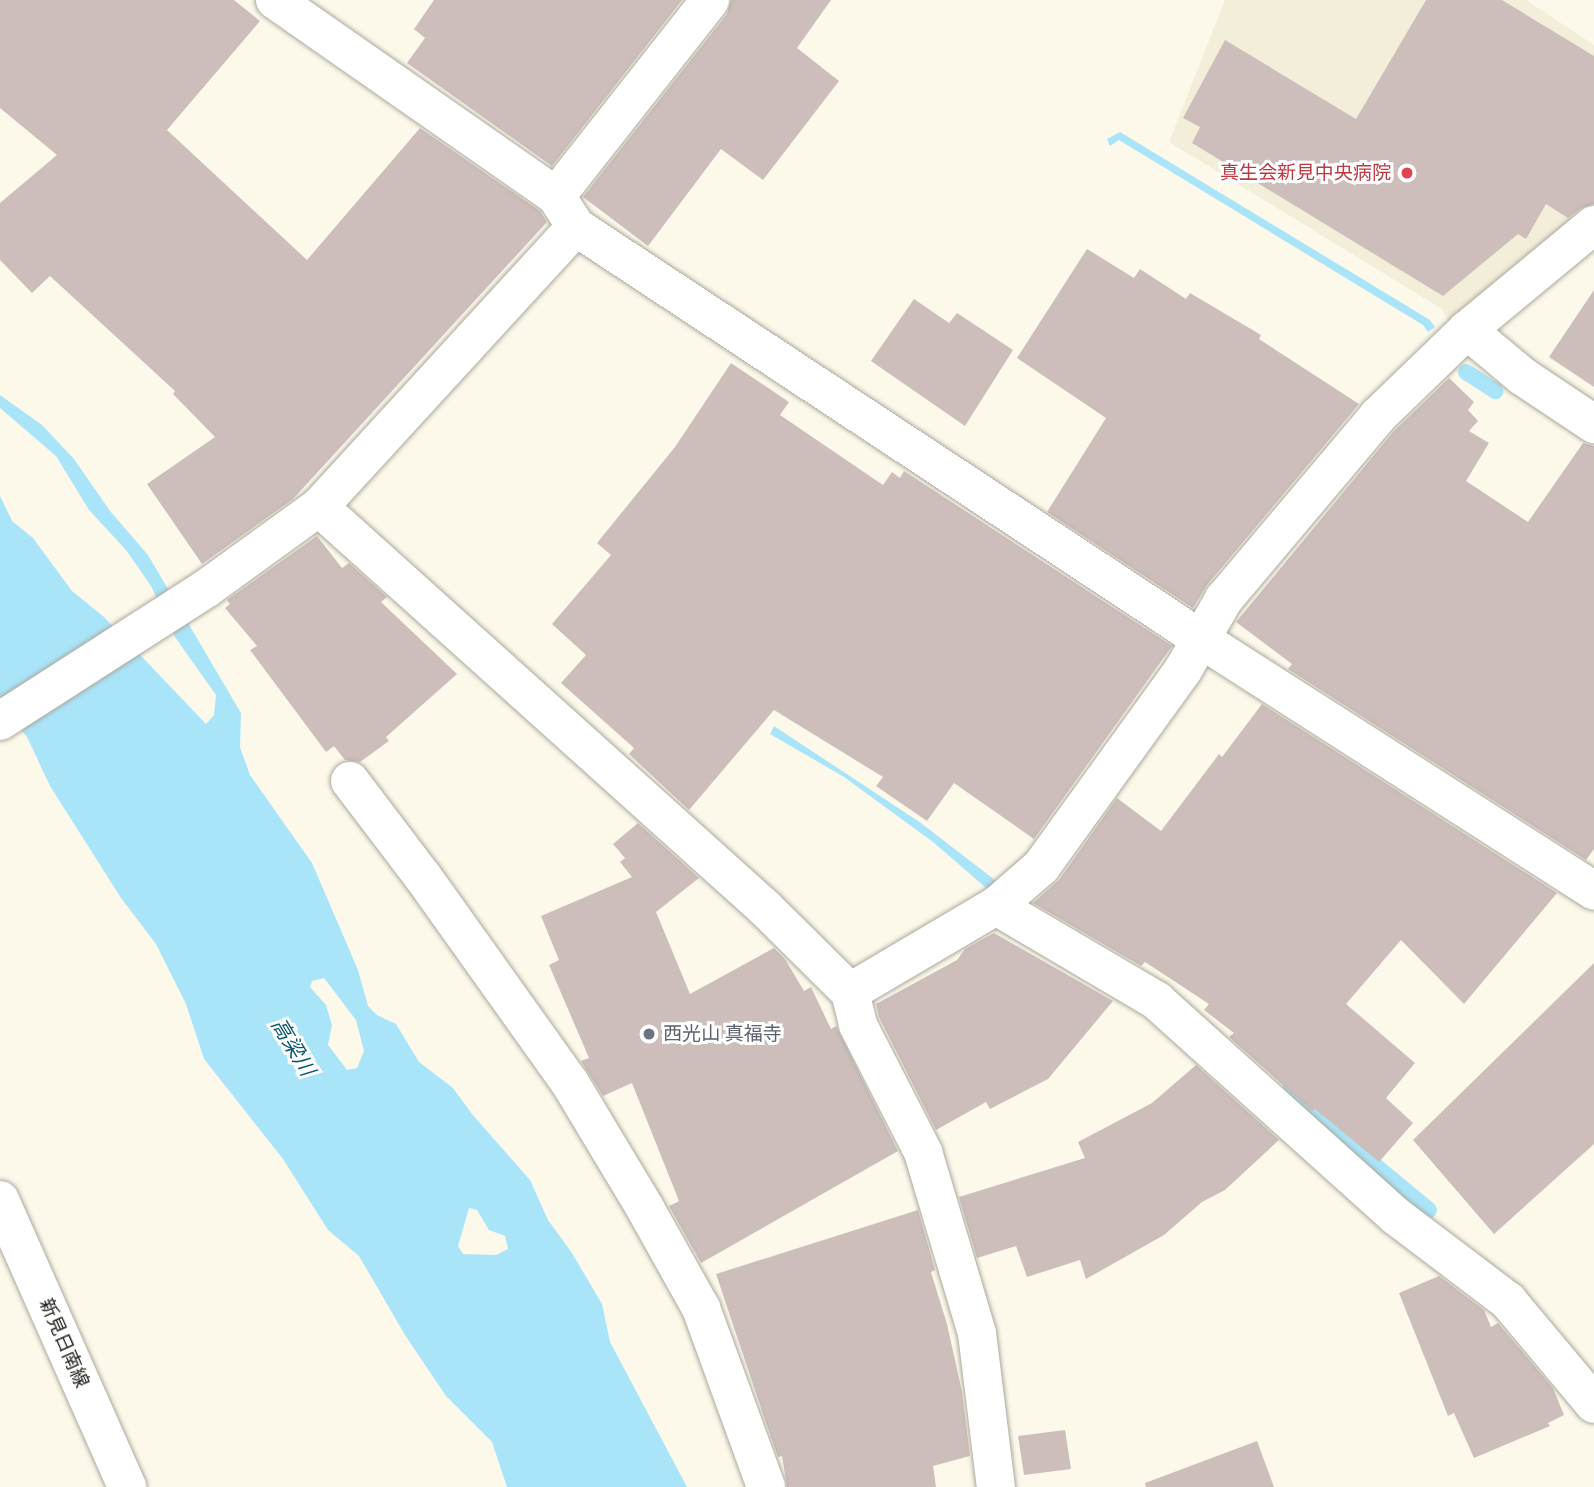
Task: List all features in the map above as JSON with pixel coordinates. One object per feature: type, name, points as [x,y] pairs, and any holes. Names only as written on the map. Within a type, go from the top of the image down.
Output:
[{"type":"street","points":[[275,0],[566,212],[1199,638],[1594,891]]},
{"type":"street","points":[[0,721],[207,588],[319,507],[566,212],[710,0]]},
{"type":"street","points":[[850,992],[996,906],[1041,867],[1183,670],[1199,638],[1224,599],[1378,416],[1467,330],[1594,225]]},
{"type":"street","points":[[1467,330],[1522,376],[1594,424]]},
{"type":"street","points":[[319,507],[754,899],[850,992],[858,1025],[923,1152],[977,1333],[996,1487]]},
{"type":"street","points":[[349,781],[423,877],[570,1083],[645,1208],[701,1308],[766,1487]]},
{"type":"street","points":[[996,906],[1157,1000],[1396,1216],[1508,1301],[1594,1404]]},
{"type":"street","name":"新見日南線","points":[[0,1200],[127,1487]]},
{"type":"shaded area","name":"真生会新見中央病院","points":[[1225,0],[1526,0],[1594,45],[1594,204],[1449,320],[1442,309],[1169,142]]},
{"type":"water","points":[[1120,132],[1430,320],[1435,327],[1428,332],[1423,325],[1119,140],[1110,146],[1107,139]]},
{"type":"water","name":"高梁川","points":[[0,395],[42,425],[74,459],[110,511],[148,555],[241,713],[240,747],[250,775],[312,863],[358,970],[368,1006],[377,1015],[396,1024],[419,1062],[453,1088],[472,1114],[530,1180],[548,1220],[572,1253],[602,1304],[610,1342],[687,1487],[507,1487],[492,1442],[446,1396],[405,1335],[359,1256],[328,1230],[283,1159],[204,1059],[186,1004],[156,944],[121,898],[50,786],[27,737],[0,704],[0,496],[12,521],[33,538],[72,591],[104,617],[206,724],[214,715],[216,695],[175,637],[151,586],[126,550],[89,510],[56,456],[0,408]],"holes":[[[324,978],[356,1020],[364,1051],[357,1068],[347,1070],[328,1045],[332,1025],[326,1005],[310,987],[312,981]],[[469,1208],[477,1210],[489,1230],[505,1236],[508,1249],[496,1255],[463,1254],[458,1246]]]},
{"type":"water","points":[[774,726],[921,823],[1000,884],[992,893],[933,842],[844,777],[770,734]]},
{"type":"building","points":[[0,0],[234,0],[260,21],[167,130],[307,260],[420,128],[540,211],[547,222],[293,499],[202,564],[147,484],[215,437],[173,394],[175,391],[50,276],[32,293],[0,260],[0,203],[57,155],[0,108]]},
{"type":"building","points":[[434,0],[682,0],[552,166],[407,63],[425,38],[414,29]]},
{"type":"building","points":[[731,0],[831,0],[797,48],[839,81],[763,180],[721,149],[648,246],[583,197],[727,14]]},
{"type":"building","name":"真生会新見中央病院","points":[[1426,0],[1502,0],[1594,56],[1594,204],[1581,208],[1568,218],[1546,204],[1526,239],[1518,234],[1443,296],[1192,143],[1200,127],[1183,118],[1225,40],[1356,119]]},
{"type":"building","points":[[1087,249],[1134,278],[1140,269],[1186,299],[1190,293],[1261,335],[1259,339],[1359,404],[1207,585],[1193,608],[1047,512],[1106,418],[1017,358]]},
{"type":"building","points":[[1594,290],[1594,387],[1549,357]]},
{"type":"building","points":[[914,299],[949,323],[957,313],[1013,350],[965,426],[871,361]]},
{"type":"building","points":[[731,363],[789,402],[780,415],[883,485],[892,472],[900,478],[904,471],[1172,646],[1034,839],[954,783],[927,821],[876,786],[883,777],[774,710],[689,810],[629,754],[634,748],[561,683],[586,655],[552,624],[611,555],[597,543],[675,447]]},
{"type":"building","points":[[1449,378],[1474,402],[1468,410],[1478,421],[1469,431],[1489,443],[1466,481],[1528,522],[1583,443],[1594,446],[1594,849],[1586,860],[1288,669],[1292,664],[1236,622],[1394,431]]},
{"type":"building","points":[[317,536],[342,568],[349,563],[387,597],[381,602],[457,674],[386,737],[389,741],[360,762],[345,760],[334,746],[326,752],[250,650],[257,646],[225,608],[230,604],[227,600]]},
{"type":"building","points":[[1262,704],[1557,893],[1464,1004],[1401,940],[1346,1004],[1415,1063],[1386,1098],[1413,1123],[1379,1162],[1315,1109],[1312,1111],[1229,1037],[1234,1033],[1204,1010],[1209,1004],[1145,962],[1141,966],[1033,903],[1059,880],[1117,798],[1161,831],[1219,754],[1222,757]]},
{"type":"building","points":[[638,823],[699,878],[656,912],[690,994],[774,948],[785,959],[804,991],[811,987],[831,1029],[836,1026],[898,1151],[701,1263],[669,1206],[679,1201],[632,1083],[603,1096],[581,1061],[589,1058],[549,965],[559,960],[541,916],[632,877],[620,862],[625,858],[613,844]]},
{"type":"building","points":[[994,933],[1113,1001],[1048,1079],[990,1109],[986,1102],[936,1130],[879,1017],[876,1004],[957,960],[965,949]]},
{"type":"building","points":[[1594,963],[1594,1144],[1494,1234],[1413,1140]]},
{"type":"building","points":[[1196,1065],[1279,1140],[1225,1190],[1202,1202],[1164,1235],[1086,1279],[1080,1260],[1027,1277],[1016,1246],[977,1258],[959,1197],[1085,1158],[1078,1142],[1152,1103]]},
{"type":"building","points":[[918,1210],[935,1270],[931,1272],[947,1324],[962,1392],[970,1456],[933,1466],[936,1487],[787,1487],[782,1456],[778,1457],[716,1274]]},
{"type":"building","points":[[1439,1276],[1484,1310],[1491,1327],[1498,1323],[1553,1388],[1564,1415],[1548,1423],[1550,1426],[1474,1458],[1454,1413],[1448,1416],[1399,1293]]},
{"type":"building","points":[[1065,1430],[1071,1469],[1024,1475],[1018,1436]]},
{"type":"building","points":[[1257,1441],[1274,1487],[1146,1487],[1145,1483]]},
{"type":"waterway","points":[[1466,372],[1495,391]]},
{"type":"waterway","points":[[1287,1093],[1429,1210]]},
{"type":"place","name":"真生会新見中央病院","points":[[1407,173]]},
{"type":"place","name":"西光山 真福寺","points":[[649,1034]]}]
